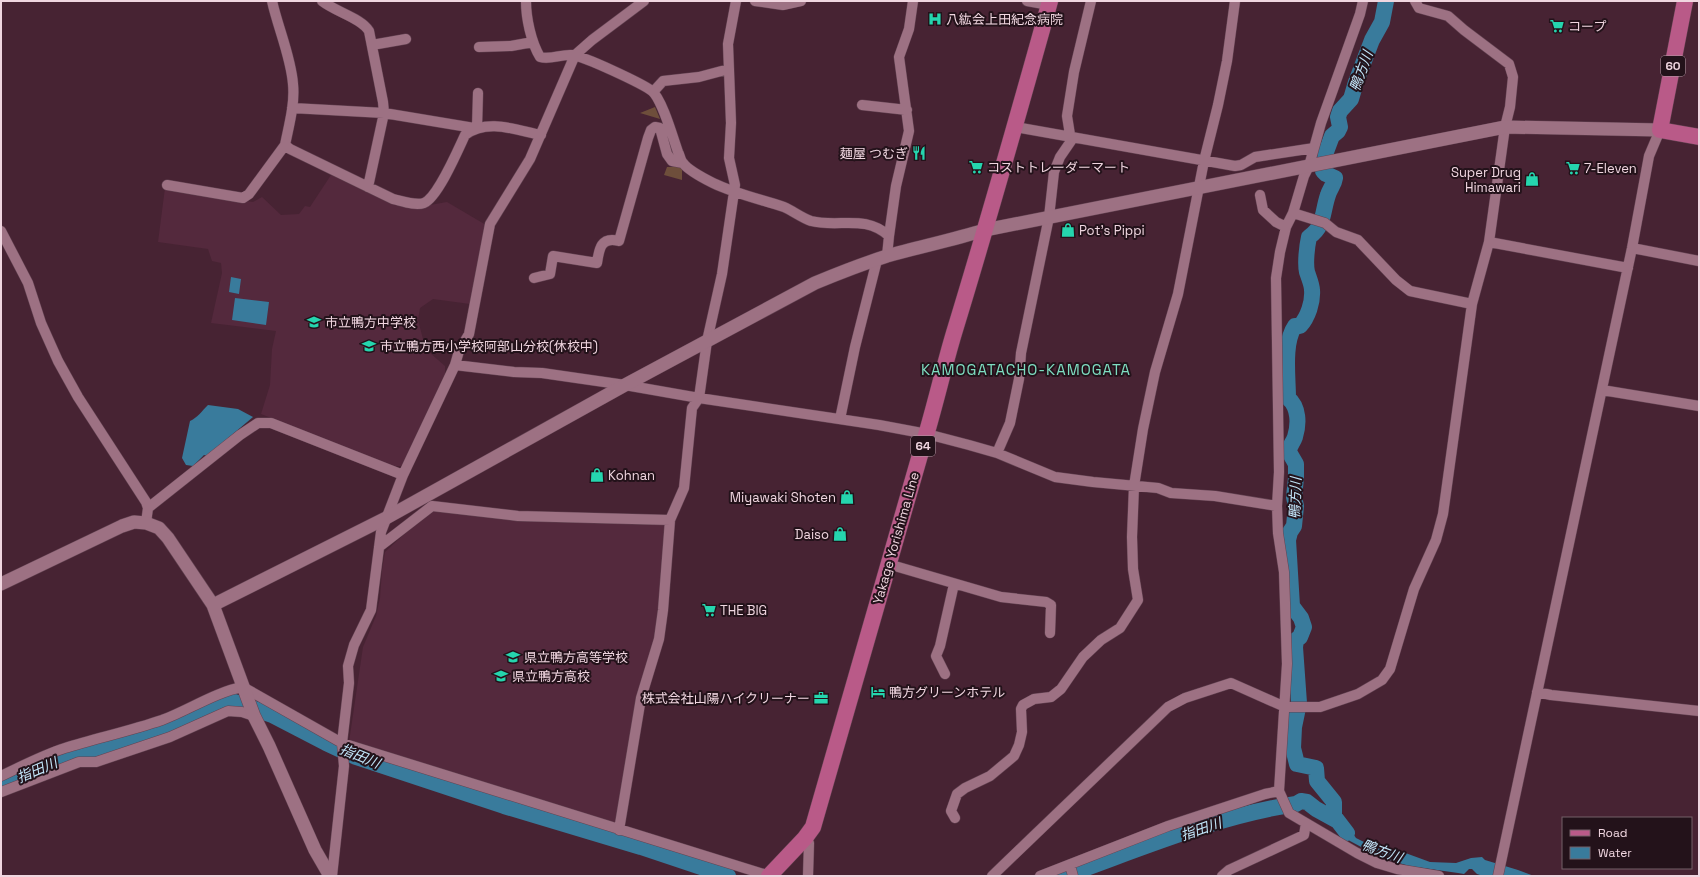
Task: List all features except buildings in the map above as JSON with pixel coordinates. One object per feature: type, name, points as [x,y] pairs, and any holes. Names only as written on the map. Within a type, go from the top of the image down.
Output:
[{"type":"main road","name":"60","points":[[1660,130],[1685,1]]},
{"type":"main road","name":"Yakage Yorishima Line","points":[[770,876],[813,827],[1050,3]]},
{"type":"main road","points":[[1660,130],[1699,137]]},
{"type":"street","points":[[167,186],[243,198],[249,194],[285,145],[292,108],[294,86],[292,73],[272,1]]},
{"type":"street","points":[[322,1],[332,9],[365,25],[369,31],[384,113],[368,187]]},
{"type":"street","points":[[526,1],[526,9],[533,42],[540,57],[545,59],[566,55],[576,55],[626,77],[653,92],[660,103],[682,163]]},
{"type":"street","points":[[331,876],[344,766],[342,743],[349,683],[348,666],[354,645],[370,610],[381,532],[386,518],[403,475],[455,365],[459,351],[469,334],[490,224],[527,165],[576,55],[592,40],[644,1]]},
{"type":"street","points":[[619,830],[642,698],[659,639],[664,610],[670,520],[684,488],[692,408],[699,398],[707,341],[722,274],[735,185],[729,158],[731,123],[728,44],[736,1]]},
{"type":"street","points":[[755,1],[783,4],[802,1]]},
{"type":"street","points":[[840,419],[856,346],[889,236],[896,186],[908,131],[907,110],[899,57],[909,29],[913,1]]},
{"type":"street","points":[[1027,1],[1050,3]]},
{"type":"street","points":[[997,453],[1010,423],[1019,379],[1021,353],[1049,218],[1054,172],[1060,157],[1071,141],[1072,137],[1067,116],[1074,72],[1091,1]]},
{"type":"street","points":[[955,818],[951,811],[957,794],[965,788],[990,776],[1014,756],[1019,745],[1022,732],[1021,709],[1023,705],[1034,699],[1051,697],[1061,689],[1082,657],[1100,640],[1120,628],[1138,600],[1133,569],[1132,550],[1134,486],[1155,372],[1178,294],[1204,161],[1218,105],[1227,60],[1235,1]]},
{"type":"street","points":[[1363,1],[1360,14],[1309,166],[1304,176],[1293,213],[1286,227],[1276,278],[1279,472],[1277,506],[1278,533],[1284,572],[1289,707],[1281,794],[1289,813],[1377,863],[1439,876]]},
{"type":"street","points":[[992,876],[1168,707],[1185,698],[1231,683],[1289,707],[1320,707],[1358,694],[1382,680],[1390,669],[1414,589],[1436,540],[1442,514],[1472,304],[1489,242],[1505,127],[1510,107],[1513,77],[1509,64],[1448,16],[1419,8],[1415,1]]},
{"type":"street","points":[[372,45],[406,39]]},
{"type":"street","points":[[479,47],[511,46],[533,42]]},
{"type":"street","points":[[653,92],[663,81],[699,77],[728,69]]},
{"type":"street","points":[[475,128],[478,93]]},
{"type":"street","points":[[862,105],[907,110]]},
{"type":"street","points":[[292,108],[384,113],[475,128],[492,126],[541,135]]},
{"type":"street","points":[[534,278],[550,274],[553,256],[597,263],[600,246],[605,241],[613,239],[619,240],[648,138],[651,130],[655,127],[660,128],[667,154],[672,162],[682,163],[711,182],[734,192],[786,208],[809,220],[823,223],[860,222],[876,226],[889,236]]},
{"type":"street","points":[[1015,127],[1234,166],[1241,165],[1255,157],[1314,148]]},
{"type":"street","points":[[213,605],[386,518],[625,385],[815,284],[843,271],[882,258],[951,241],[985,230],[1505,127],[1660,130],[1649,156],[1628,268],[1498,876]]},
{"type":"street","points":[[285,145],[290,149],[393,199],[411,203],[423,203],[434,196],[465,135],[475,128]]},
{"type":"street","points":[[1260,195],[1263,210],[1276,222],[1286,227]]},
{"type":"street","points":[[1293,213],[1325,223],[1336,232],[1358,240],[1396,280],[1410,291],[1472,304]]},
{"type":"street","points":[[1,231],[28,283],[41,323],[58,361],[78,397],[146,502],[148,508],[146,523]]},
{"type":"street","points":[[1489,242],[1628,268]]},
{"type":"street","points":[[1632,248],[1699,261]]},
{"type":"street","points":[[455,365],[542,374],[625,385],[699,398],[840,419],[927,434],[997,453],[1055,477],[1158,488],[1171,492],[1215,496],[1277,506]]},
{"type":"street","points":[[1602,390],[1699,406]]},
{"type":"street","points":[[148,508],[258,423],[271,423],[403,475]]},
{"type":"street","points":[[379,547],[432,506],[518,516],[670,520]]},
{"type":"street","points":[[1,584],[122,526],[134,522],[146,523],[159,528],[168,538],[213,605],[254,716],[269,746],[315,850],[331,876]]},
{"type":"street","points":[[888,564],[1001,597],[1046,602],[1051,605],[1052,610],[1050,632]]},
{"type":"street","points":[[945,674],[936,656],[940,646],[954,584]]},
{"type":"street","points":[[1,776],[32,760],[64,748],[121,733],[163,719],[231,689],[243,687],[342,743],[770,876]]},
{"type":"street","points":[[1537,692],[1551,695],[1699,712]]},
{"type":"street","points":[[1,792],[79,762],[96,762],[170,737],[228,711],[242,712],[254,716]]},
{"type":"street","points":[[1040,876],[1168,826],[1265,794],[1281,794]]},
{"type":"street","points":[[1222,876],[1229,870],[1304,835],[1306,824]]},
{"type":"street","points":[[804,838],[808,843],[808,876]]},
{"type":"street","points":[[1070,865],[1073,876]]},
{"type":"shaded area","points":[[655,107],[660,119],[640,113]]},
{"type":"shaded area","points":[[667,167],[682,167],[682,180],[664,175]]},
{"type":"shaded area","name":"市立鴨方中学校","points":[[331,175],[367,191],[424,206],[447,202],[486,225],[473,303],[470,304],[433,299],[420,308],[418,320],[423,339],[430,353],[445,366],[445,374],[405,462],[401,466],[385,463],[261,414],[270,385],[272,349],[276,331],[211,323],[222,273],[221,263],[212,261],[208,249],[158,242],[165,188],[253,202],[262,197],[281,215],[299,214],[305,206],[310,207]]},
{"type":"shaded area","name":"県立鴨方高校","points":[[431,509],[661,522],[666,527],[658,625],[616,826],[349,742],[363,647],[376,616],[380,598],[385,552]]},
{"type":"water","points":[[231,277],[241,279],[239,294],[229,292]]},
{"type":"water","points":[[235,298],[269,302],[266,325],[232,320]]},
{"type":"water","points":[[208,405],[238,409],[253,417],[207,456],[204,455],[193,466],[186,465],[182,458],[190,421],[193,420]]},
{"type":"water","points":[[1337,814],[1341,822],[1349,828],[1356,838],[1376,848],[1400,851],[1430,862],[1456,863],[1471,858],[1482,857],[1485,860],[1534,876],[1483,876],[1477,874],[1472,869],[1469,869],[1464,874],[1409,866],[1380,857],[1350,841],[1332,820]]},
{"type":"waterway","name":"鴨方川","points":[[1347,833],[1334,816],[1334,802],[1317,781],[1316,768],[1297,764],[1293,748],[1294,727],[1299,703],[1295,647],[1296,640],[1300,637],[1304,627],[1301,618],[1292,606],[1288,540],[1290,532],[1294,526],[1296,506],[1294,497],[1296,464],[1289,452],[1295,437],[1297,416],[1294,406],[1288,398],[1287,360],[1291,333],[1295,326],[1300,326],[1305,318],[1312,299],[1312,288],[1306,264],[1309,237],[1318,228],[1335,178],[1323,171],[1326,152],[1332,136],[1340,127],[1338,117],[1340,111],[1351,99],[1372,40],[1382,22],[1386,1]]},
{"type":"waterway","name":"指田川","points":[[1,785],[70,756],[150,737],[229,700],[272,715],[356,757],[504,806],[641,847],[728,876]]},
{"type":"waterway","name":"指田川","points":[[1064,876],[1178,834],[1266,809],[1296,804],[1301,801],[1307,802],[1316,809],[1336,820]]},
{"type":"place","name":"八紘会上田紀念病院","points":[[935,19]]},
{"type":"place","name":"コープ","points":[[1557,26]]},
{"type":"place","name":"麺屋 つむぎ","points":[[919,153]]},
{"type":"place","name":"コストトレーダーマート","points":[[976,167]]},
{"type":"place","name":"7-Eleven","points":[[1573,168]]},
{"type":"place","name":"Super Drug Himawari","points":[[1532,179]]},
{"type":"place","name":"Pot's Pippi","points":[[1068,230]]},
{"type":"place","name":"市立鴨方中学校","points":[[314,322]]},
{"type":"place","name":"市立鴨方西小学校阿部山分校(休校中)","points":[[369,346]]},
{"type":"place","name":"Kohnan","points":[[597,475]]},
{"type":"place","name":"Miyawaki Shoten","points":[[847,497]]},
{"type":"place","name":"Daiso","points":[[840,534]]},
{"type":"place","name":"THE BIG","points":[[709,610]]},
{"type":"place","name":"県立鴨方高等学校","points":[[513,657]]},
{"type":"place","name":"県立鴨方高校","points":[[501,676]]},
{"type":"place","name":"鴨方グリーンホテル","points":[[878,692]]},
{"type":"place","name":"株式会社山陽ハイクリーナー","points":[[821,698]]},
{"type":"district","name":"KAMOGATACHO-KAMOGATA","points":[[1026,369]]}]
